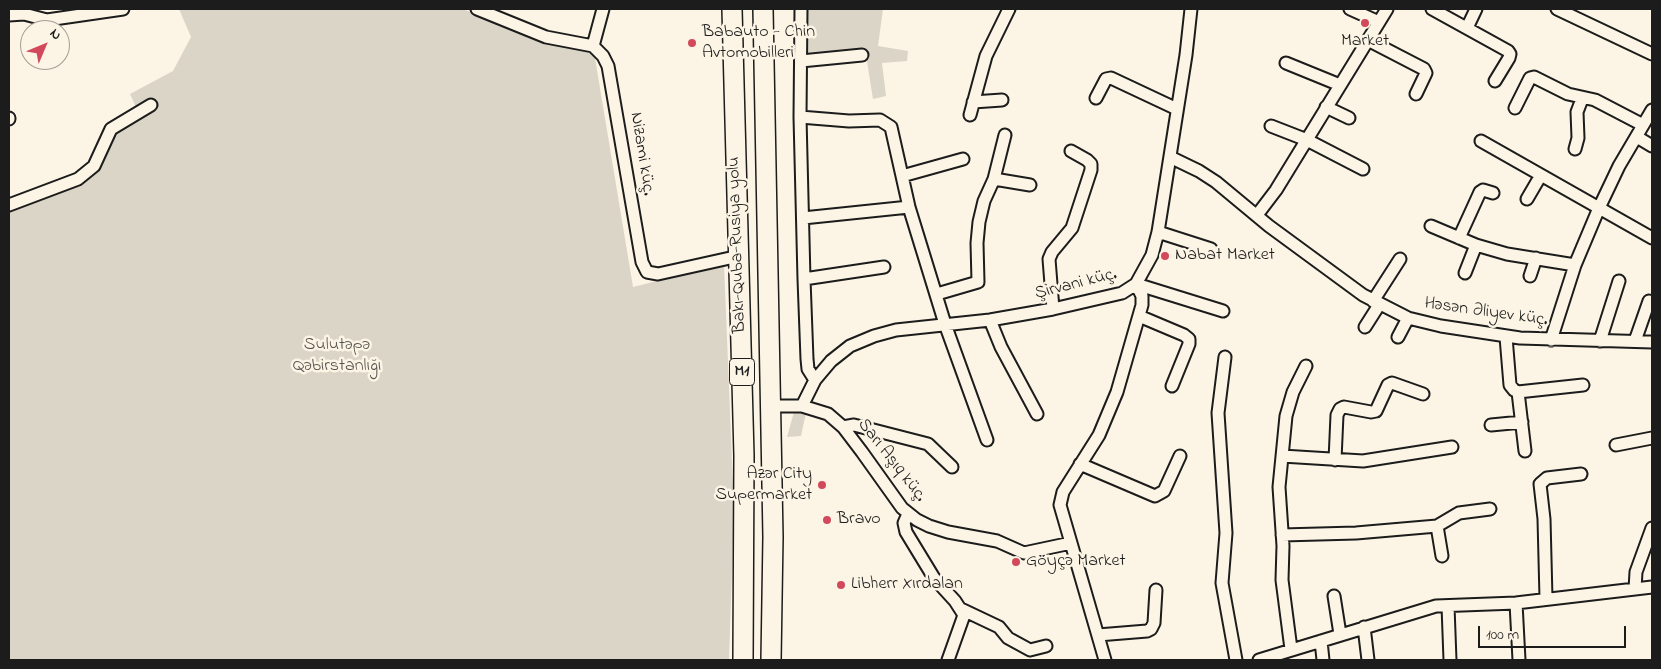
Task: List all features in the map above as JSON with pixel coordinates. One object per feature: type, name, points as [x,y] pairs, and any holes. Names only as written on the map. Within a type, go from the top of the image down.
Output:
[{"type":"highway","name":"Bakı-Quba-Rusiya yolu","points":[[732,9],[744,456],[743,660]]},
{"type":"highway","name":"Bakı-Quba-Rusiya yolu","points":[[763,9],[773,537],[771,660]]},
{"type":"street","points":[[9,15],[24,14],[48,20],[123,9]]},
{"type":"street","points":[[477,9],[546,37],[593,46],[603,9]]},
{"type":"street","points":[[801,9],[800,117],[807,359],[808,369],[816,380]]},
{"type":"street","points":[[970,116],[986,56],[1009,9]]},
{"type":"street","name":"Şirvani küç.","points":[[802,406],[816,380],[839,354],[874,336],[896,330],[990,320],[1054,309],[1122,293],[1136,284],[1152,255],[1158,232],[1177,109],[1189,9]]},
{"type":"street","points":[[1350,9],[1379,22]]},
{"type":"street","points":[[1257,215],[1267,204],[1387,9]]},
{"type":"street","points":[[1432,9],[1510,54],[1495,81]]},
{"type":"street","points":[[1467,28],[1476,9]]},
{"type":"street","points":[[1557,9],[1652,54]]},
{"type":"street","points":[[1368,40],[1424,69],[1426,73],[1416,94]]},
{"type":"street","name":"Nizami küç.","points":[[593,46],[607,61],[642,262],[647,272],[658,274],[739,256]]},
{"type":"street","points":[[801,61],[862,55]]},
{"type":"street","points":[[1286,63],[1340,85]]},
{"type":"street","points":[[1515,108],[1530,78],[1534,77],[1560,91],[1582,99],[1595,100],[1643,125]]},
{"type":"street","points":[[1096,98],[1106,79],[1111,78],[1177,109]]},
{"type":"street","points":[[1575,149],[1578,138],[1576,117],[1582,99]]},
{"type":"street","points":[[973,102],[988,103],[1002,100]]},
{"type":"street","points":[[9,205],[78,179],[94,166],[111,130],[151,106]]},
{"type":"street","points":[[1326,107],[1349,118]]},
{"type":"street","points":[[1551,340],[1574,265],[1599,208],[1619,166],[1652,110]]},
{"type":"street","points":[[800,117],[849,121],[880,120],[887,122],[894,133],[909,207],[945,324],[987,440]]},
{"type":"street","points":[[1272,126],[1307,140],[1363,169]]},
{"type":"street","points":[[937,294],[978,282],[977,243],[979,222],[984,201],[994,179],[1005,135]]},
{"type":"street","points":[[1637,137],[1652,146]]},
{"type":"street","points":[[1481,141],[1652,238]]},
{"type":"street","points":[[1054,309],[1049,259],[1052,252],[1072,228],[1091,170],[1091,164],[1087,160],[1071,151]]},
{"type":"street","name":"Həsən Əliyev küç.","points":[[1170,157],[1199,171],[1216,182],[1257,215],[1376,303],[1408,318],[1441,326],[1506,337],[1652,342]]},
{"type":"street","points":[[902,176],[962,159]]},
{"type":"street","points":[[1527,199],[1541,175]]},
{"type":"street","points":[[994,179],[1030,185]]},
{"type":"street","points":[[1459,238],[1480,192],[1483,190],[1492,194]]},
{"type":"street","points":[[803,218],[909,207]]},
{"type":"street","points":[[1431,226],[1476,245],[1507,254],[1574,265]]},
{"type":"street","points":[[1158,232],[1211,249]]},
{"type":"street","points":[[1465,273],[1476,245]]},
{"type":"street","points":[[1530,276],[1536,258]]},
{"type":"street","points":[[1365,327],[1400,259]]},
{"type":"street","points":[[804,279],[884,267]]},
{"type":"street","points":[[1600,341],[1619,280]]},
{"type":"street","points":[[1136,284],[1223,311]]},
{"type":"street","points":[[1105,660],[1061,513],[1060,498],[1108,417],[1143,300],[1136,284]]},
{"type":"street","points":[[1635,341],[1649,301]]},
{"type":"street","points":[[1139,316],[1184,335],[1188,339],[1189,344],[1172,386]]},
{"type":"street","points":[[1398,337],[1408,318]]},
{"type":"street","points":[[990,320],[1001,347],[1037,414]]},
{"type":"street","points":[[1506,337],[1510,385],[1518,392],[1525,451]]},
{"type":"street","points":[[1225,357],[1218,413],[1226,534],[1222,583],[1236,660]]},
{"type":"street","points":[[1292,649],[1282,580],[1279,487],[1286,416],[1293,392],[1306,366]]},
{"type":"street","points":[[1335,460],[1337,415],[1340,409],[1376,411],[1388,385],[1392,383],[1423,394]]},
{"type":"street","points":[[1518,392],[1583,386]]},
{"type":"street","name":"Sarı Aşıq küç.","points":[[771,406],[802,406],[821,410],[843,427],[908,514],[929,526],[948,532],[997,541],[1024,553],[1071,544]]},
{"type":"street","points":[[1491,425],[1522,422]]},
{"type":"street","points":[[843,427],[854,425],[928,444],[952,467]]},
{"type":"street","points":[[1616,445],[1652,438]]},
{"type":"street","points":[[1282,456],[1363,461],[1452,447]]},
{"type":"street","points":[[1080,464],[1155,496],[1164,491],[1180,456]]},
{"type":"street","points":[[1546,598],[1544,519],[1540,484],[1547,478],[1581,474]]},
{"type":"street","points":[[1282,535],[1356,533],[1437,526],[1459,513],[1490,508]]},
{"type":"street","points":[[908,514],[904,523],[906,532],[934,578],[964,615],[948,660]]},
{"type":"street","points":[[1437,526],[1442,556]]},
{"type":"street","points":[[1635,589],[1636,572],[1652,528]]},
{"type":"street","points":[[1260,660],[1421,610],[1448,606],[1516,603],[1652,587]]},
{"type":"street","points":[[1098,635],[1147,631],[1151,629],[1154,623],[1156,590]]},
{"type":"street","points":[[1334,596],[1340,634]]},
{"type":"street","points":[[1516,603],[1519,660]]},
{"type":"street","points":[[1448,606],[1450,660]]},
{"type":"street","points":[[961,609],[973,613],[999,627],[1008,638],[1030,650],[1046,646]]},
{"type":"street","points":[[1364,627],[1368,660]]},
{"type":"street","points":[[1320,640],[1323,660]]},
{"type":"green space","name":"Sulutəpə Qəbirstanlığı","points":[[179,9],[463,9],[547,43],[594,52],[633,287],[724,264],[734,510],[729,660],[9,660],[9,208],[75,186],[100,166],[112,133],[140,116],[130,94],[173,71],[191,37]]},
{"type":"green space","points":[[806,9],[883,9],[878,46],[908,51],[907,61],[882,63],[886,96],[873,99],[865,49],[807,53]]},
{"type":"green space","points":[[794,412],[806,413],[801,436],[787,437]]},
{"type":"place","name":"Market","points":[[1365,23]]},
{"type":"place","name":"Babauto - Chin Avtomobilleri","points":[[692,43]]},
{"type":"place","name":"Nabat Market","points":[[1165,256]]},
{"type":"place","name":"Azər City Supermarket","points":[[822,485]]},
{"type":"place","name":"Bravo","points":[[827,520]]},
{"type":"place","name":"Göyçə Market","points":[[1016,562]]},
{"type":"place","name":"Libherr Xırdalan","points":[[841,585]]}]
